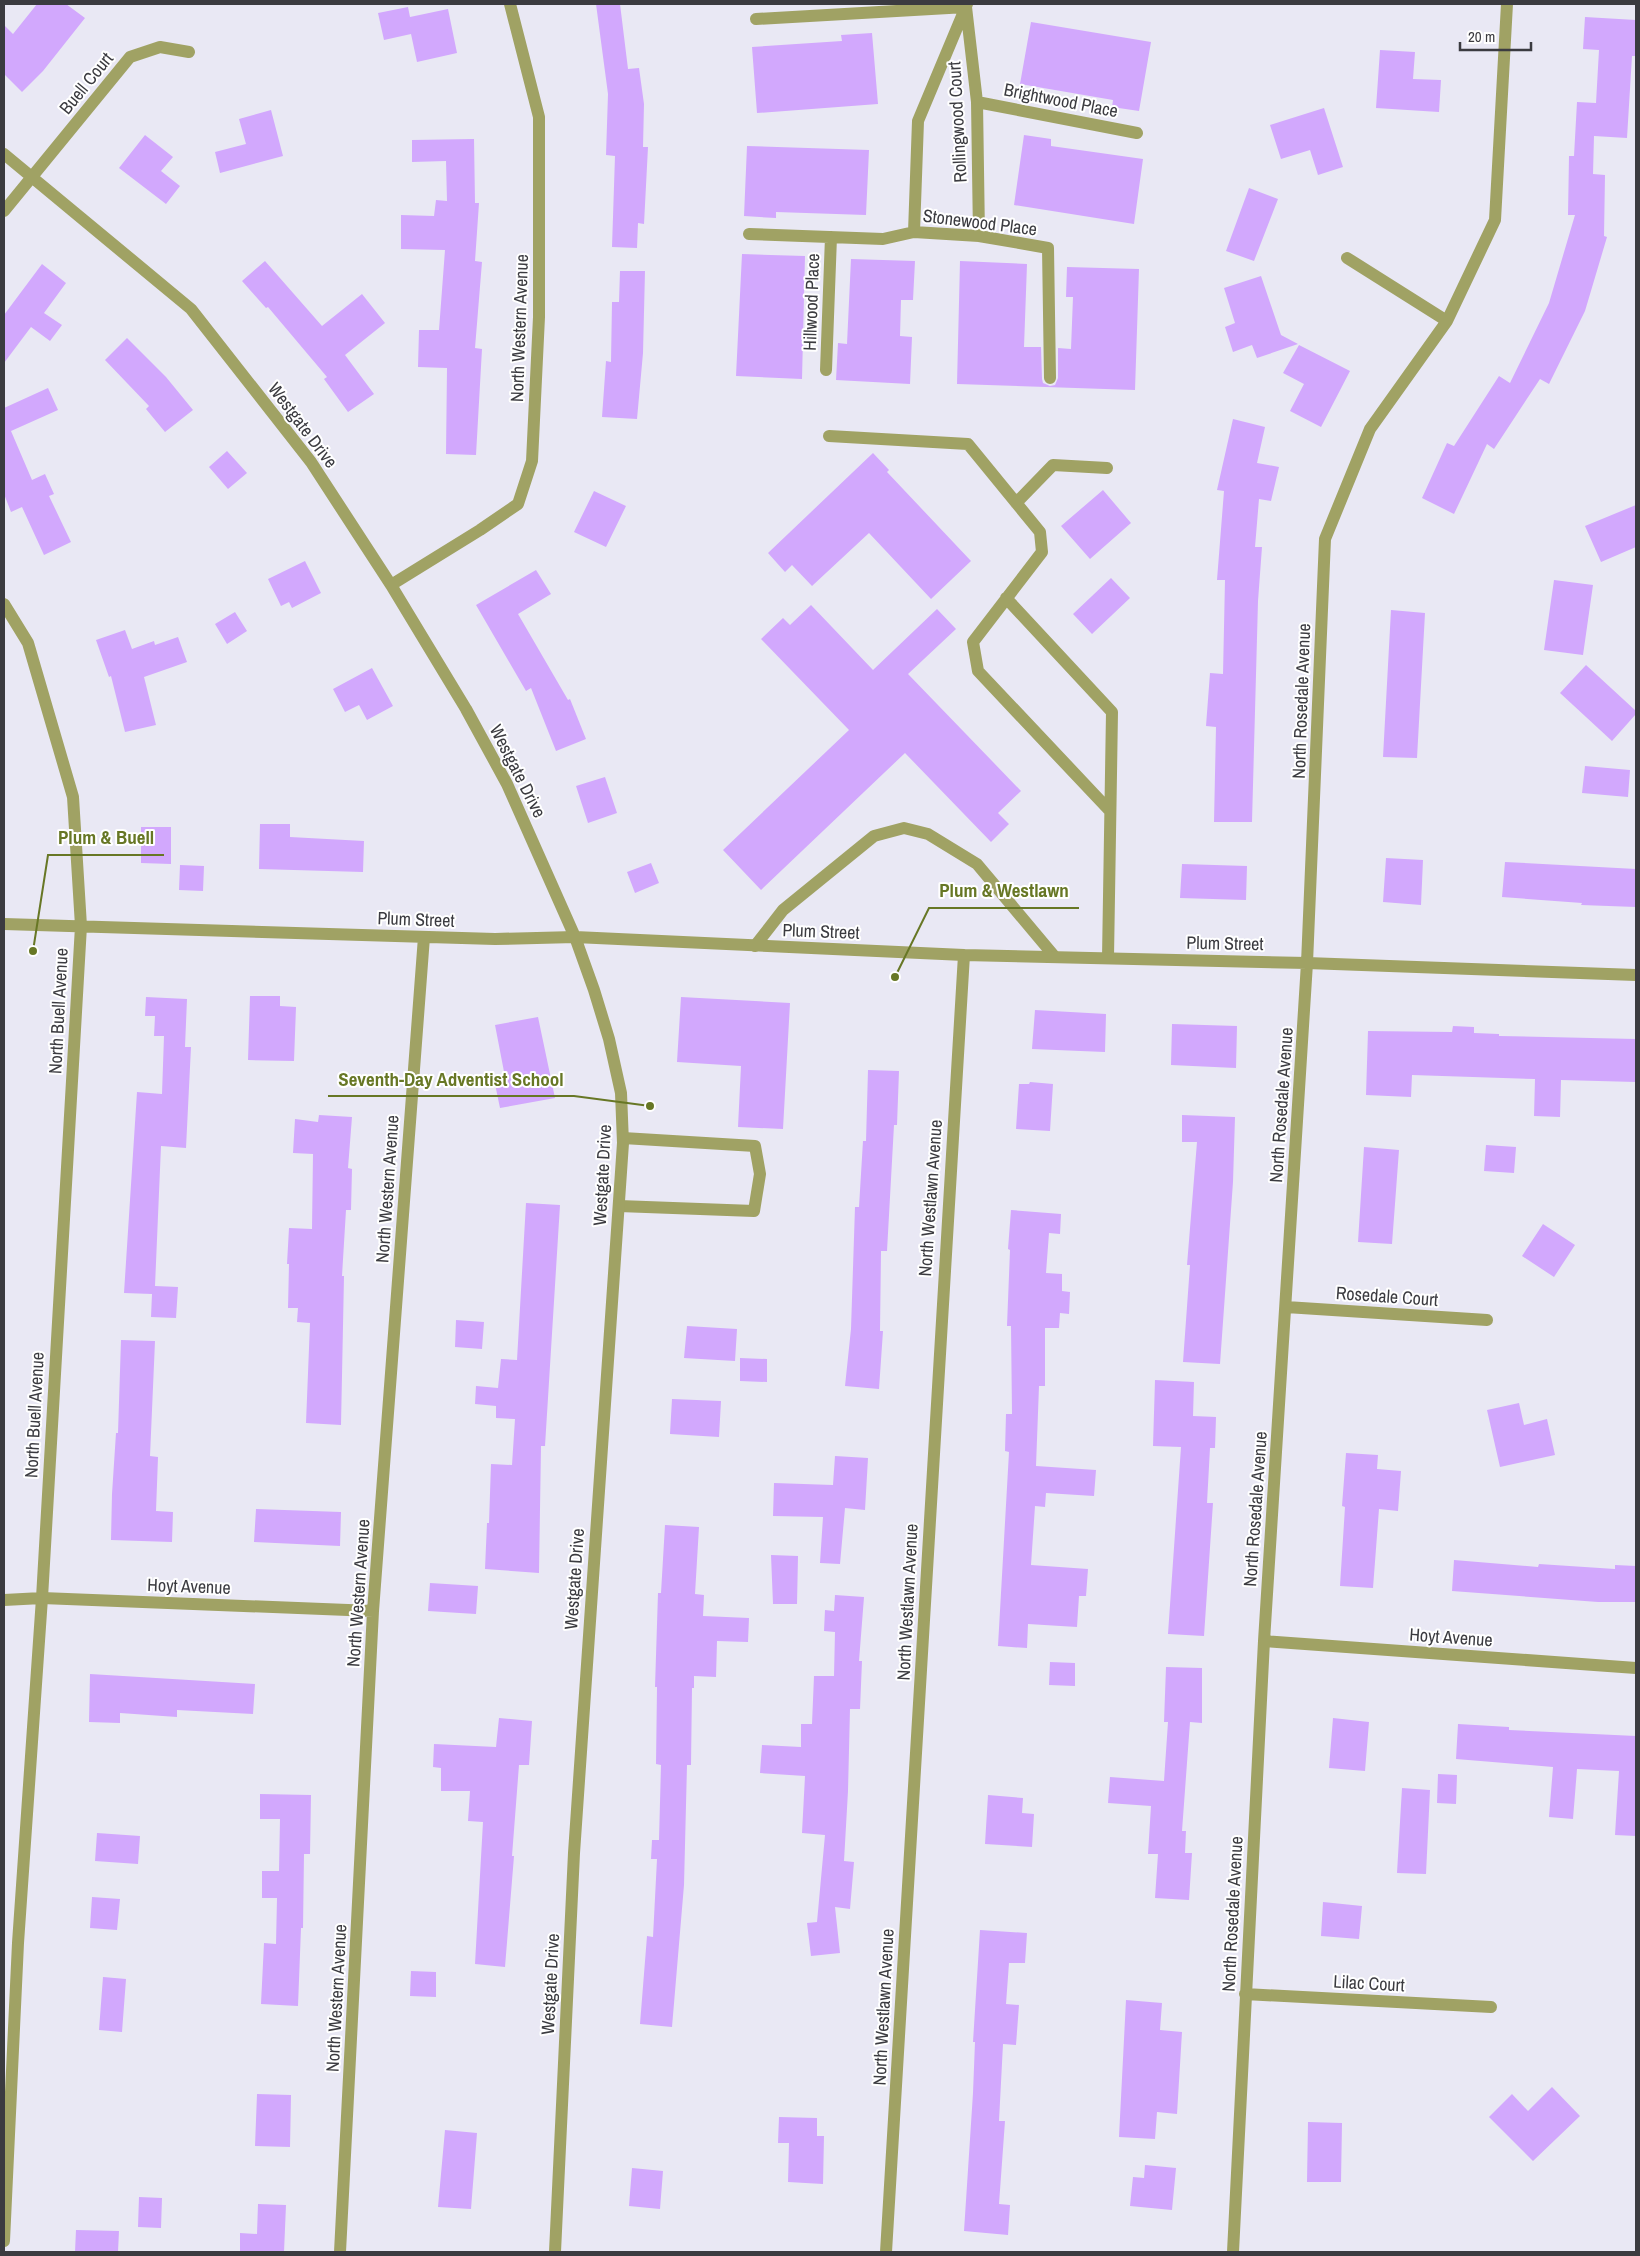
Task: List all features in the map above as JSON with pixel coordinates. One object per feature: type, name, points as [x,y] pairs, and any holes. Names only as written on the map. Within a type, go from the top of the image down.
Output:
[{"type":"street","name":"North Western Avenue","points":[[391,585],[518,504],[532,461],[539,317],[539,116],[510,4]]},
{"type":"street","name":"North Rosedale Avenue","points":[[1232,2252],[1264,1641],[1308,963],[1325,540],[1370,429],[1447,321],[1495,220],[1507,4]]},
{"type":"street","points":[[756,19],[966,5]]},
{"type":"street","name":"Rollingwood Court","points":[[966,5],[977,102],[979,236]]},
{"type":"street","name":"Rollingwood Court","points":[[914,232],[918,121],[966,5]]},
{"type":"street","name":"Buell Court","points":[[31,178],[130,56],[160,47],[189,52]]},
{"type":"street","name":"Brightwood Place","points":[[977,102],[1138,133]]},
{"type":"street","name":"Westgate Drive","points":[[4,154],[190,309],[311,462],[391,585],[466,709],[507,784],[574,938],[594,990],[608,1039],[621,1093],[623,1138],[574,1853],[555,2252]]},
{"type":"street","points":[[4,211],[31,178]]},
{"type":"street","name":"Stonewood Place","points":[[749,234],[883,239],[914,232],[979,236],[1048,248],[1050,378]]},
{"type":"street","name":"Hillwood Place","points":[[826,370],[831,237]]},
{"type":"street","points":[[1347,258],[1447,321]]},
{"type":"street","points":[[829,436],[968,444],[1040,532],[1042,552],[973,642],[978,671],[1110,811]]},
{"type":"street","points":[[1016,503],[1053,465],[1107,468]]},
{"type":"street","points":[[1006,598],[1112,712],[1108,958]]},
{"type":"street","name":"North Buell Avenue","points":[[4,604],[28,643],[73,797],[81,926],[42,1598],[18,1943],[4,2241]]},
{"type":"street","points":[[755,946],[783,910],[874,836],[904,828],[928,834],[977,864],[1055,957]]},
{"type":"street","name":"Plum Street","points":[[4,924],[495,939],[574,938],[964,955],[1308,963],[1636,975]]},
{"type":"street","name":"North Western Avenue","points":[[340,2252],[373,1611],[424,937]]},
{"type":"street","name":"North Westlawn Avenue","points":[[886,2252],[964,955]]},
{"type":"street","points":[[619,1206],[754,1211],[760,1174],[756,1146],[623,1138]]},
{"type":"street","name":"Rosedale Court","points":[[1286,1307],[1486,1320]]},
{"type":"street","name":"Hoyt Avenue","points":[[4,1600],[42,1598],[373,1611]]},
{"type":"street","name":"Hoyt Avenue","points":[[1264,1641],[1636,1668]]},
{"type":"street","name":"Lilac Court","points":[[1245,1994],[1491,2007]]},
{"type":"building","points":[[37,4],[66,4],[85,18],[43,71],[22,92],[4,74],[4,25],[13,34]]},
{"type":"building","points":[[596,4],[620,4],[628,69],[639,68],[644,104],[643,147],[648,147],[644,224],[638,223],[637,248],[612,247],[615,156],[606,155],[608,94]]},
{"type":"building","points":[[408,7],[410,17],[448,9],[457,53],[417,62],[411,34],[384,40],[378,13]]},
{"type":"building","points":[[1585,17],[1636,20],[1636,56],[1632,56],[1627,138],[1594,136],[1593,174],[1605,175],[1604,236],[1607,237],[1585,311],[1549,384],[1540,379],[1494,449],[1487,444],[1454,514],[1422,498],[1447,443],[1454,446],[1499,376],[1510,383],[1549,303],[1575,215],[1568,215],[1569,156],[1574,156],[1577,102],[1596,103],[1599,50],[1583,49]]},
{"type":"building","points":[[1031,22],[1151,42],[1139,111],[1112,107],[1113,100],[1020,84]]},
{"type":"building","points":[[872,33],[878,104],[757,113],[752,47],[842,41],[841,35]]},
{"type":"building","points":[[1380,50],[1415,52],[1413,79],[1441,80],[1439,112],[1376,108]]},
{"type":"building","points":[[1324,108],[1343,167],[1318,175],[1310,150],[1281,159],[1270,125]]},
{"type":"building","points":[[271,110],[283,156],[220,173],[215,152],[246,144],[239,119]]},
{"type":"building","points":[[145,135],[173,157],[161,171],[180,186],[166,204],[119,168]]},
{"type":"building","points":[[1024,135],[1051,139],[1051,146],[1143,159],[1134,224],[1014,205]]},
{"type":"building","points":[[474,139],[475,203],[479,203],[475,261],[482,262],[475,348],[482,349],[476,455],[446,454],[447,368],[418,367],[419,330],[439,330],[445,250],[401,249],[401,215],[434,216],[436,200],[447,201],[446,161],[412,162],[412,140]]},
{"type":"building","points":[[747,146],[869,150],[866,215],[776,212],[776,218],[744,216]]},
{"type":"building","points":[[1249,188],[1278,199],[1254,261],[1226,251]]},
{"type":"building","points":[[742,254],[805,256],[802,379],[736,376]]},
{"type":"building","points":[[851,259],[915,261],[913,300],[901,300],[900,336],[912,337],[910,384],[836,380],[838,343],[847,344]]},
{"type":"building","points":[[265,261],[322,326],[362,294],[385,323],[345,355],[374,394],[348,412],[324,379],[327,377],[268,307],[266,308],[242,281]]},
{"type":"building","points":[[960,261],[1027,264],[1024,347],[1041,347],[1042,379],[1043,383],[1050,386],[1055,385],[1058,378],[1058,348],[1071,349],[1073,297],[1066,297],[1067,267],[1139,269],[1135,390],[957,384]]},
{"type":"building","points":[[42,264],[66,283],[44,313],[62,325],[50,341],[31,327],[4,363],[4,315]]},
{"type":"building","points":[[620,271],[645,271],[643,353],[637,419],[602,417],[606,361],[611,362],[612,302],[619,302]]},
{"type":"building","points":[[1261,276],[1281,335],[1298,344],[1257,358],[1252,345],[1233,352],[1225,327],[1235,323],[1224,288]]},
{"type":"building","points":[[127,338],[166,377],[193,410],[165,432],[146,409],[149,406],[105,360]]},
{"type":"building","points":[[1299,345],[1350,371],[1321,427],[1290,411],[1304,384],[1283,373]]},
{"type":"building","points":[[48,388],[58,410],[11,431],[32,480],[45,474],[54,494],[49,496],[71,542],[44,555],[22,507],[11,512],[4,494],[4,408]]},
{"type":"building","points":[[1233,419],[1265,427],[1257,463],[1279,467],[1271,501],[1259,499],[1255,547],[1262,547],[1258,601],[1252,822],[1214,822],[1216,727],[1206,726],[1210,673],[1223,674],[1225,580],[1217,580],[1224,491],[1217,490]]},
{"type":"building","points":[[227,451],[247,473],[228,489],[209,467]]},
{"type":"building","points":[[873,453],[889,470],[887,472],[971,561],[931,599],[869,533],[812,586],[792,565],[785,572],[768,553]]},
{"type":"building","points":[[1103,490],[1131,523],[1090,559],[1061,526]]},
{"type":"building","points":[[594,491],[626,506],[606,547],[574,532]]},
{"type":"building","points":[[1636,505],[1636,547],[1601,562],[1585,526]]},
{"type":"building","points":[[305,561],[321,593],[292,608],[289,602],[281,606],[268,579]]},
{"type":"building","points":[[536,570],[551,594],[518,614],[568,700],[570,699],[586,739],[556,751],[531,688],[526,691],[476,605]]},
{"type":"building","points":[[1111,578],[1130,598],[1092,634],[1073,614]]},
{"type":"building","points":[[1554,580],[1593,585],[1583,655],[1544,650]]},
{"type":"building","points":[[811,605],[873,670],[937,609],[956,629],[908,674],[1021,791],[998,813],[1009,824],[991,842],[905,753],[761,890],[723,850],[849,730],[761,639],[783,618],[790,625]]},
{"type":"building","points":[[1391,610],[1425,613],[1417,758],[1383,757]]},
{"type":"building","points":[[235,612],[247,631],[227,644],[215,624]]},
{"type":"building","points":[[125,630],[132,649],[154,641],[155,645],[178,637],[187,662],[144,677],[156,725],[125,732],[111,676],[109,677],[96,640]]},
{"type":"building","points":[[1586,665],[1636,711],[1636,714],[1612,741],[1560,693]]},
{"type":"building","points":[[372,668],[393,706],[367,720],[359,705],[345,712],[333,689]]},
{"type":"building","points":[[1585,766],[1630,770],[1628,797],[1582,793]]},
{"type":"building","points":[[605,777],[617,813],[588,823],[576,786]]},
{"type":"building","points":[[260,824],[290,824],[290,837],[364,841],[363,872],[259,869]]},
{"type":"building","points":[[141,827],[171,827],[171,864],[141,863]]},
{"type":"building","points":[[1386,858],[1423,860],[1421,905],[1383,902]]},
{"type":"building","points":[[1505,862],[1636,869],[1636,907],[1581,905],[1582,903],[1502,897]]},
{"type":"building","points":[[651,863],[659,883],[635,893],[627,872]]},
{"type":"building","points":[[1182,864],[1247,866],[1246,900],[1180,898]]},
{"type":"building","points":[[180,865],[204,866],[203,891],[179,890]]},
{"type":"building","points":[[250,996],[280,996],[280,1006],[296,1007],[294,1061],[248,1060]]},
{"type":"building","points":[[146,997],[187,999],[185,1047],[191,1047],[186,1148],[161,1146],[155,1286],[178,1287],[176,1318],[151,1317],[152,1294],[124,1293],[137,1092],[162,1094],[164,1036],[154,1036],[155,1016],[145,1016]]},
{"type":"building","points":[[681,997],[790,1003],[783,1129],[738,1127],[741,1066],[677,1062]]},
{"type":"building","points":[[1035,1010],[1106,1014],[1105,1052],[1032,1049]]},
{"type":"building","points":[[538,1017],[555,1098],[500,1108],[495,1084],[506,1082],[495,1025]]},
{"type":"building","points":[[1172,1024],[1237,1026],[1236,1068],[1171,1065]]},
{"type":"building","points":[[1453,1026],[1474,1027],[1474,1033],[1499,1034],[1499,1036],[1636,1039],[1636,1082],[1561,1080],[1560,1117],[1534,1116],[1535,1079],[1412,1075],[1411,1097],[1366,1095],[1368,1031],[1452,1032]]},
{"type":"building","points":[[868,1070],[899,1071],[897,1125],[894,1125],[887,1251],[881,1251],[880,1331],[883,1331],[879,1389],[845,1386],[851,1329],[855,1207],[859,1207],[863,1141],[866,1141]]},
{"type":"building","points":[[1030,1082],[1053,1084],[1050,1131],[1016,1129],[1019,1084],[1029,1084]]},
{"type":"building","points":[[319,1115],[352,1117],[348,1168],[352,1169],[351,1210],[346,1210],[342,1276],[344,1276],[341,1425],[306,1423],[310,1323],[297,1322],[298,1308],[288,1308],[289,1264],[287,1264],[289,1228],[312,1229],[313,1154],[293,1153],[295,1119],[318,1122]]},
{"type":"building","points":[[1182,1115],[1235,1117],[1233,1182],[1220,1364],[1183,1362],[1190,1265],[1187,1265],[1197,1142],[1182,1142]]},
{"type":"building","points":[[1486,1145],[1516,1147],[1514,1173],[1484,1171]]},
{"type":"building","points":[[1364,1147],[1399,1150],[1392,1244],[1358,1242]]},
{"type":"building","points":[[526,1203],[560,1205],[545,1446],[541,1446],[539,1573],[485,1569],[491,1464],[512,1465],[515,1419],[496,1418],[496,1406],[475,1404],[476,1386],[498,1388],[501,1359],[517,1360]]},
{"type":"building","points":[[1011,1210],[1061,1214],[1060,1234],[1049,1233],[1046,1273],[1062,1274],[1062,1291],[1070,1292],[1069,1314],[1060,1313],[1059,1328],[1045,1328],[1045,1386],[1039,1386],[1036,1466],[1096,1470],[1094,1496],[1046,1493],[1045,1507],[1035,1506],[1031,1565],[1088,1569],[1086,1596],[1079,1596],[1077,1627],[1028,1624],[1027,1648],[998,1646],[1009,1452],[1005,1451],[1006,1414],[1012,1414],[1011,1326],[1007,1326],[1010,1250],[1008,1249]]},
{"type":"building","points":[[1543,1224],[1575,1245],[1554,1277],[1522,1256]]},
{"type":"building","points":[[456,1320],[484,1322],[482,1349],[455,1347]]},
{"type":"building","points":[[687,1326],[737,1329],[735,1361],[684,1358]]},
{"type":"building","points":[[121,1340],[155,1341],[150,1456],[158,1457],[156,1511],[173,1512],[172,1542],[111,1540],[112,1494],[116,1433],[118,1433]]},
{"type":"building","points":[[740,1358],[767,1359],[767,1382],[740,1381]]},
{"type":"building","points":[[1155,1380],[1194,1382],[1193,1416],[1216,1417],[1215,1448],[1210,1448],[1207,1503],[1213,1503],[1204,1636],[1168,1634],[1181,1447],[1153,1446]]},
{"type":"building","points":[[672,1399],[721,1401],[719,1437],[670,1434]]},
{"type":"building","points":[[1519,1403],[1524,1425],[1547,1419],[1555,1455],[1500,1467],[1487,1410]]},
{"type":"building","points":[[1346,1453],[1378,1455],[1377,1469],[1401,1471],[1398,1511],[1379,1509],[1373,1588],[1340,1586],[1345,1507],[1342,1506]]},
{"type":"building","points":[[835,1456],[868,1458],[865,1510],[845,1508],[840,1564],[820,1563],[823,1517],[773,1516],[774,1483],[833,1485]]},
{"type":"building","points":[[256,1509],[341,1512],[340,1546],[254,1542]]},
{"type":"building","points":[[665,1525],[699,1527],[695,1594],[704,1595],[703,1616],[749,1618],[748,1642],[717,1641],[716,1677],[694,1676],[694,1688],[692,1688],[691,1765],[687,1765],[684,1885],[672,2027],[640,2024],[647,1936],[653,1937],[657,1859],[651,1859],[652,1840],[659,1840],[661,1765],[656,1764],[657,1687],[655,1687],[658,1593],[661,1593]]},
{"type":"building","points":[[771,1555],[798,1556],[797,1604],[773,1604]]},
{"type":"building","points":[[1454,1560],[1538,1567],[1539,1564],[1615,1569],[1615,1565],[1636,1566],[1636,1602],[1598,1602],[1452,1591]]},
{"type":"building","points":[[430,1583],[478,1586],[476,1614],[428,1611]]},
{"type":"building","points":[[835,1595],[864,1597],[859,1661],[862,1661],[860,1709],[850,1709],[844,1861],[854,1862],[850,1909],[835,1907],[840,1953],[811,1956],[807,1923],[817,1922],[825,1835],[802,1833],[805,1776],[760,1773],[762,1745],[801,1747],[801,1724],[812,1724],[814,1676],[834,1676],[835,1632],[824,1631],[825,1610],[834,1611]]},
{"type":"building","points":[[1050,1662],[1075,1663],[1075,1686],[1049,1685]]},
{"type":"building","points":[[1166,1667],[1202,1668],[1202,1723],[1190,1722],[1182,1831],[1186,1831],[1185,1853],[1192,1853],[1189,1900],[1155,1898],[1158,1854],[1148,1854],[1151,1806],[1108,1803],[1110,1777],[1164,1781],[1168,1722],[1164,1722]]},
{"type":"building","points":[[90,1674],[255,1684],[253,1714],[177,1710],[177,1717],[120,1713],[120,1723],[89,1722]]},
{"type":"building","points":[[499,1718],[532,1721],[529,1765],[519,1765],[505,1967],[475,1964],[483,1822],[468,1821],[470,1791],[441,1791],[441,1768],[433,1767],[434,1744],[496,1747]]},
{"type":"building","points":[[1333,1718],[1369,1722],[1365,1771],[1329,1768]]},
{"type":"building","points":[[1458,1724],[1509,1727],[1509,1730],[1636,1736],[1636,1836],[1615,1835],[1619,1771],[1577,1769],[1573,1819],[1549,1817],[1553,1767],[1456,1759]]},
{"type":"building","points":[[1438,1774],[1457,1775],[1456,1804],[1437,1803]]},
{"type":"building","points":[[1402,1788],[1430,1790],[1426,1874],[1397,1873]]},
{"type":"building","points":[[260,1794],[311,1795],[310,1854],[304,1854],[303,1928],[301,1928],[298,2006],[261,2004],[264,1943],[276,1944],[277,1898],[262,1898],[262,1871],[279,1871],[280,1819],[260,1819]]},
{"type":"building","points":[[988,1795],[1023,1798],[1022,1813],[1034,1814],[1032,1847],[985,1844]]},
{"type":"building","points":[[97,1833],[140,1836],[138,1864],[95,1861]]},
{"type":"building","points":[[92,1897],[120,1899],[117,1930],[90,1928]]},
{"type":"building","points":[[1323,1902],[1362,1906],[1359,1939],[1321,1936]]},
{"type":"building","points":[[980,1930],[1027,1933],[1025,1963],[1009,1963],[1006,2004],[1019,2005],[1016,2045],[1003,2044],[999,2121],[1005,2121],[999,2204],[1010,2205],[1008,2235],[964,2231],[973,2093],[975,2042],[973,2042]]},
{"type":"building","points":[[411,1971],[436,1972],[436,1997],[410,1996]]},
{"type":"building","points":[[103,1977],[126,1979],[122,2032],[99,2030]]},
{"type":"building","points":[[1126,2000],[1162,2003],[1160,2030],[1182,2032],[1177,2114],[1157,2112],[1155,2139],[1119,2137]]},
{"type":"building","points":[[1552,2087],[1580,2116],[1533,2161],[1489,2117],[1512,2094],[1528,2111]]},
{"type":"building","points":[[257,2094],[291,2095],[290,2147],[255,2146]]},
{"type":"building","points":[[779,2117],[817,2118],[817,2136],[824,2136],[823,2184],[788,2182],[789,2143],[778,2143]]},
{"type":"building","points":[[1308,2122],[1342,2123],[1341,2182],[1307,2182]]},
{"type":"building","points":[[445,2130],[477,2133],[471,2209],[438,2207]]},
{"type":"building","points":[[1145,2165],[1176,2168],[1172,2210],[1130,2206],[1133,2177],[1144,2178]]},
{"type":"building","points":[[632,2168],[663,2171],[660,2209],[629,2206]]},
{"type":"building","points":[[139,2197],[162,2198],[161,2228],[138,2227]]},
{"type":"building","points":[[258,2204],[286,2205],[284,2252],[240,2252],[240,2233],[257,2234]]},
{"type":"building","points":[[76,2230],[119,2231],[118,2252],[75,2252]]},
{"type":"place","name":"Plum & Buell","points":[[33,951]]},
{"type":"place","name":"Plum & Westlawn","points":[[895,977]]},
{"type":"place","name":"Seventh-Day Adventist School","points":[[650,1106]]}]
